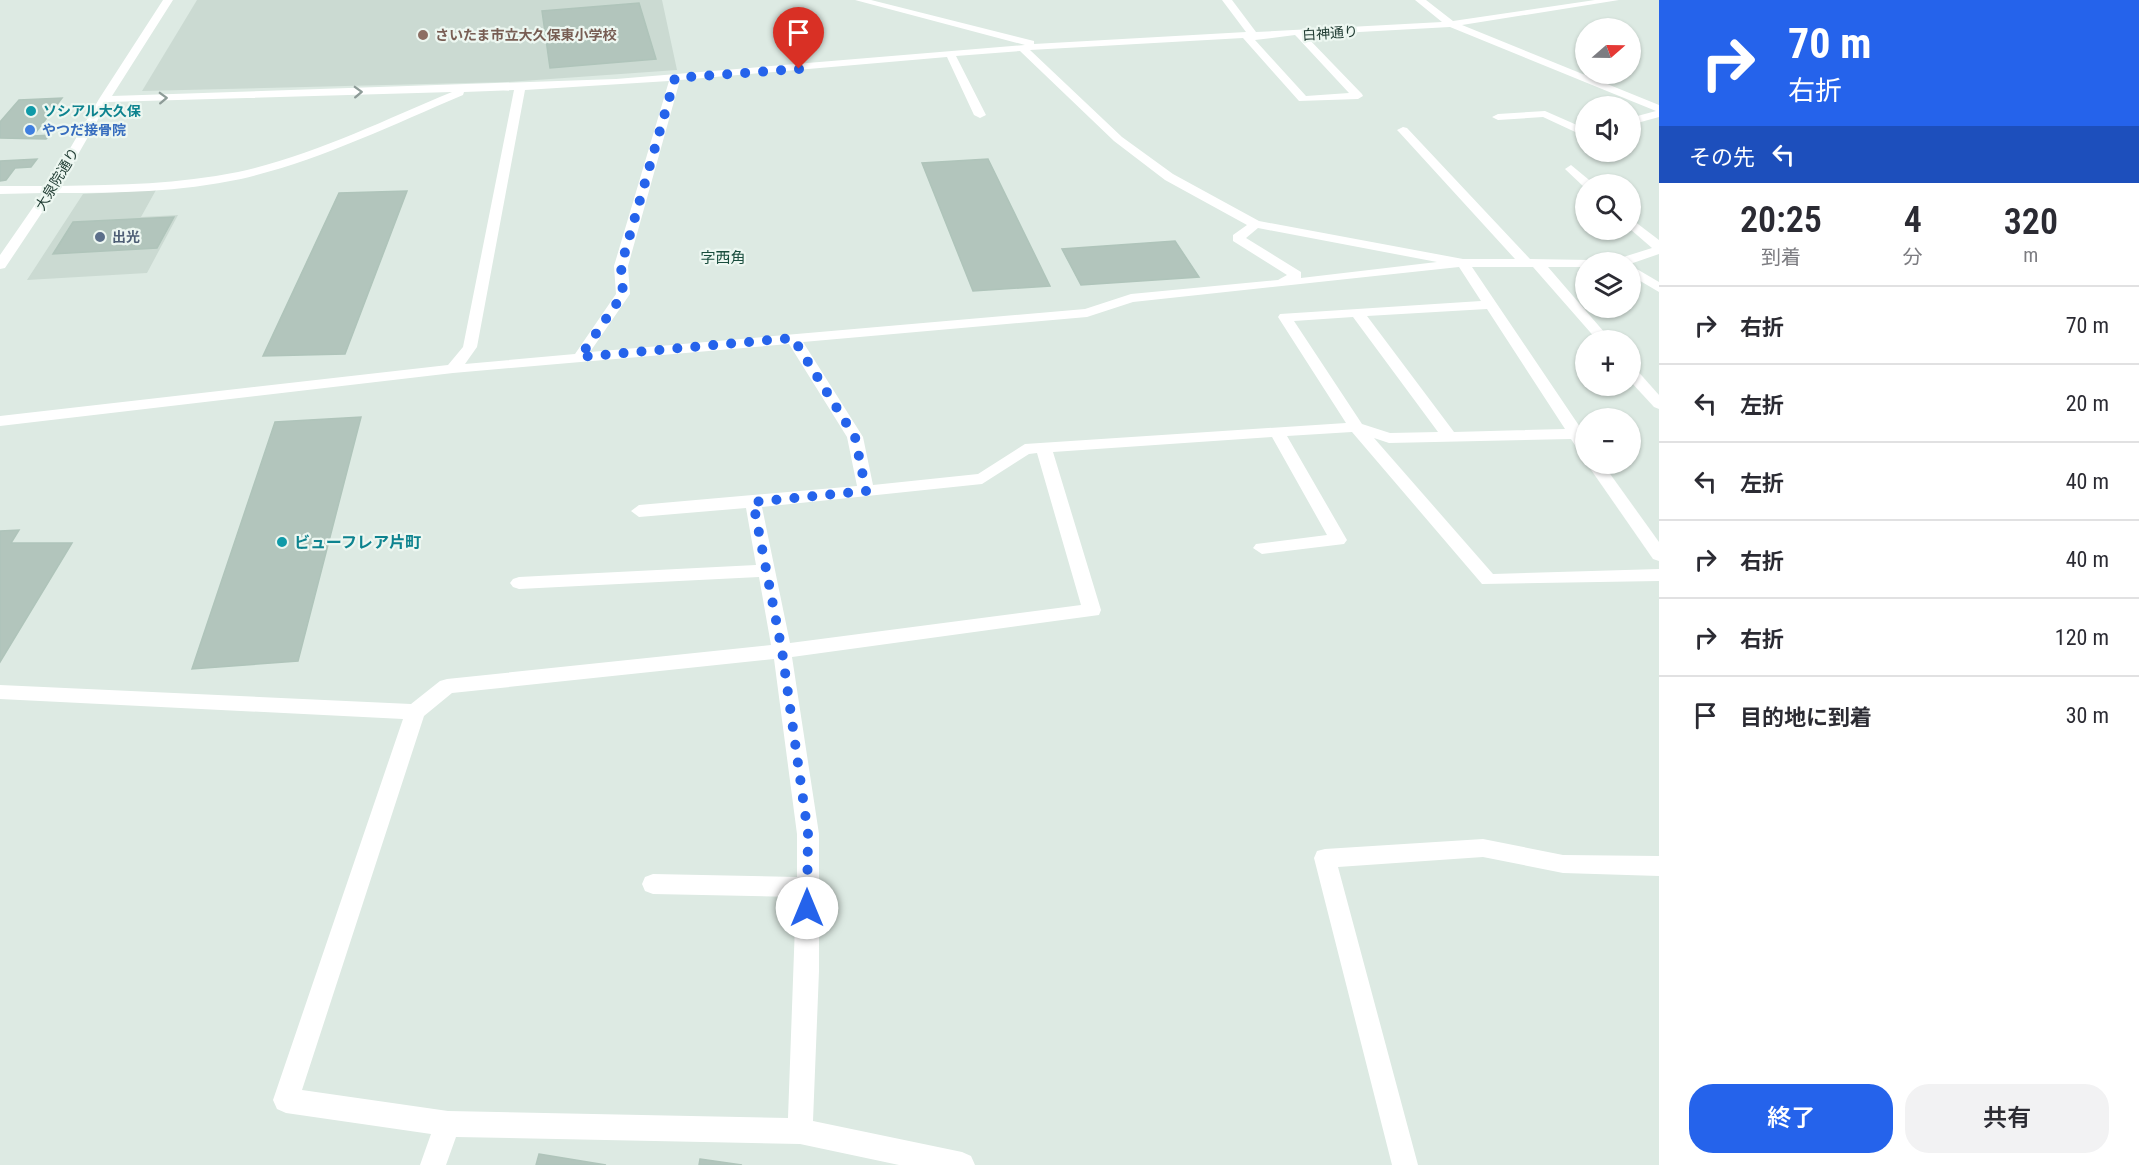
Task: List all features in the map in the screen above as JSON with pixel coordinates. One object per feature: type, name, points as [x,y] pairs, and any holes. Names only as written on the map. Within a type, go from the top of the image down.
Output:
[{"type":"street","name":"大泉院通り","points":[[0,266],[52,189],[104,99],[168,0]]},
{"type":"street","points":[[860,0],[1045,46]]},
{"type":"street","points":[[1227,0],[1251,37],[1303,99],[1358,96],[1300,35]]},
{"type":"street","points":[[1420,0],[1451,24],[1659,109]]},
{"type":"street","name":"白神通り","points":[[1045,46],[1300,35],[1451,24],[1614,0]]},
{"type":"street","points":[[104,99],[520,87],[675,78],[1045,46]]},
{"type":"street","points":[[1022,48],[1118,139],[1169,177],[1255,224],[1463,263],[1575,434]]},
{"type":"street","points":[[950,54],[980,115]]},
{"type":"street","points":[[580,357],[623,294],[621,266],[675,78]]},
{"type":"street","points":[[453,369],[470,347],[520,87]]},
{"type":"street","points":[[0,190],[168,186],[243,175],[321,150],[469,89]]},
{"type":"street","points":[[1498,117],[1545,114],[1575,129]]},
{"type":"street","points":[[1641,119],[1659,114]]},
{"type":"street","points":[[1403,130],[1595,330]]},
{"type":"street","points":[[1571,169],[1577,174]]},
{"type":"street","points":[[1255,224],[1238,238],[1296,274],[1281,284]]},
{"type":"street","points":[[1641,232],[1659,248],[1641,255]]},
{"type":"street","points":[[0,421],[453,369],[1087,313],[1131,298],[1281,284],[1463,263],[1575,263]]},
{"type":"street","points":[[1641,276],[1659,288]]},
{"type":"street","points":[[1490,305],[1285,317],[1356,427],[1488,580],[1659,575]]},
{"type":"street","points":[[1357,314],[1450,437]]},
{"type":"street","points":[[793,338],[855,437],[866,491]]},
{"type":"street","points":[[1641,384],[1659,404]]},
{"type":"street","points":[[639,511],[982,479],[1025,449],[1356,427],[1389,438],[1575,434]]},
{"type":"street","points":[[1262,548],[1338,540],[1277,432]]},
{"type":"street","points":[[962,1165],[800,1131],[448,1124],[286,1100],[415,712],[447,686],[782,651],[1092,610],[1044,448]]},
{"type":"street","points":[[1602,474],[1659,555]]},
{"type":"street","points":[[753,502],[782,651],[808,834],[800,1131]]},
{"type":"street","points":[[519,583],[766,571]]},
{"type":"street","points":[[0,692],[415,712]]},
{"type":"street","points":[[1405,1165],[1325,858],[1483,848],[1563,864],[1659,866]]},
{"type":"street","points":[[653,884],[807,887]]},
{"type":"street","points":[[433,1165],[448,1124]]},
{"type":"shaded area","name":"さいたま市立大久保東小学校","points":[[197,0],[662,0],[677,70],[507,82],[142,91]]},
{"type":"shaded area","points":[[156,190],[141,217],[178,215],[147,273],[27,280],[83,194]]},
{"type":"building","points":[[639,3],[656,59],[550,68],[542,11]]},
{"type":"building","name":"ソシアル大久保","points":[[62,98],[33,136],[50,135],[46,139],[0,138],[0,122],[19,100]]},
{"type":"building","points":[[37,159],[31,167],[15,168],[6,180],[0,181],[0,161]]},
{"type":"building","points":[[988,159],[1050,286],[973,291],[922,163]]},
{"type":"building","points":[[407,191],[345,354],[263,356],[339,193]]},
{"type":"building","points":[[174,217],[157,248],[53,254],[73,222]]},
{"type":"building","points":[[1175,241],[1199,277],[1081,285],[1062,249]]},
{"type":"building","name":"ビューフレア片町","points":[[361,417],[298,661],[192,669],[275,422]]},
{"type":"building","points":[[19,530],[11,543],[72,543],[0,662],[0,531]]},
{"type":"building","points":[[539,1154],[606,1165],[536,1165]]},
{"type":"building","points":[[700,1159],[742,1165],[699,1165]]},
{"type":"place","name":"さいたま市立大久保東小学校","points":[[423,35]]},
{"type":"place","name":"ソシアル大久保","points":[[31,111]]},
{"type":"place","name":"やつだ接骨院","points":[[30,130]]},
{"type":"place","name":"出光","points":[[100,237]]},
{"type":"place","name":"ビューフレア片町","points":[[282,542]]},
{"type":"district","name":"字西角","points":[[723,258]]},
{"type":"route","points":[[799,69],[675,78],[621,266],[623,294],[580,357],[793,338],[855,437],[866,491],[753,502],[782,651],[808,834],[807,908]]}]
